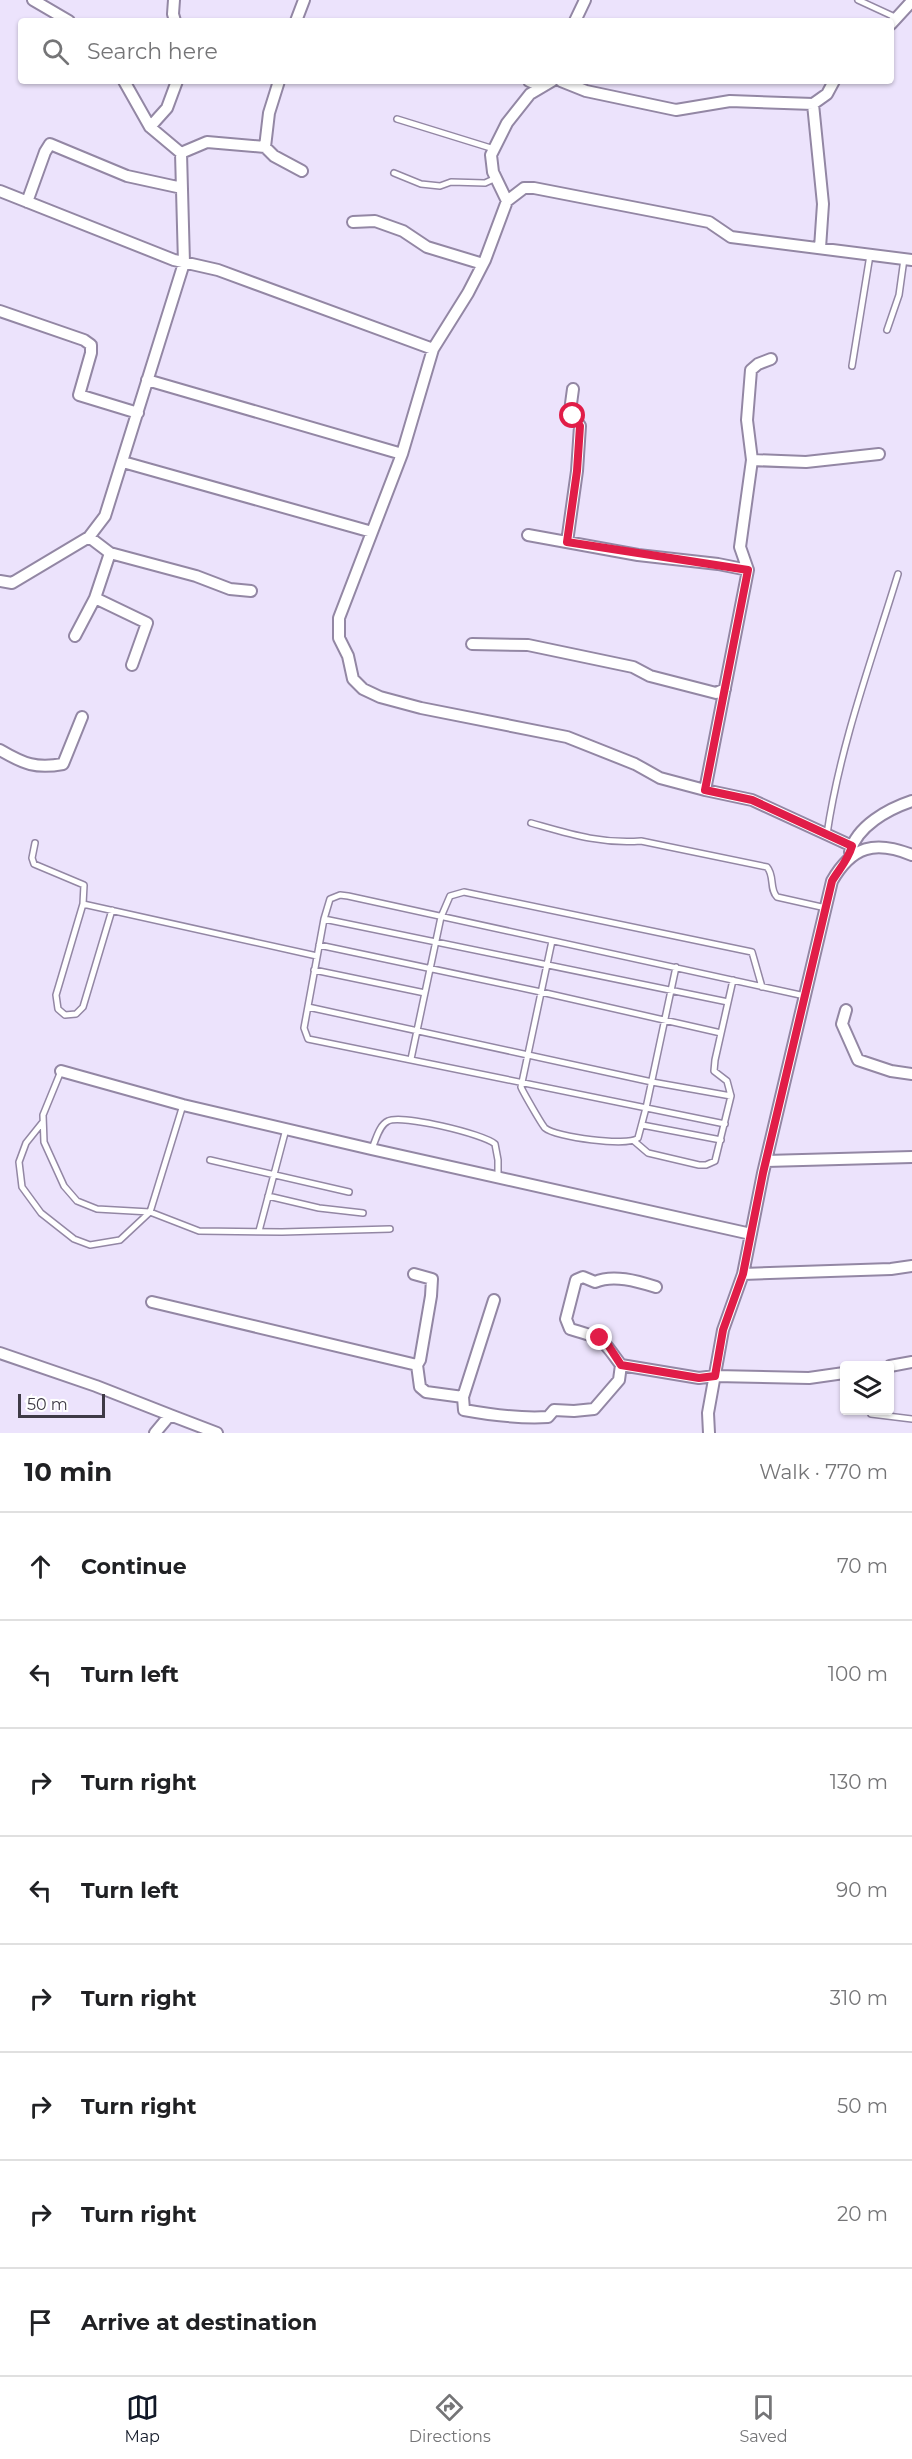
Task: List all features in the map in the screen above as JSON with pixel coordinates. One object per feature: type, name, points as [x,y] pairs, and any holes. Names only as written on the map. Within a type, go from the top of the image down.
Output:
[{"type":"street","points":[[33,0],[64,18]]},
{"type":"street","points":[[174,0],[174,18]]},
{"type":"street","points":[[297,18],[304,0]]},
{"type":"street","points":[[576,18],[585,0]]},
{"type":"street","points":[[894,21],[912,1]]},
{"type":"street","points":[[0,581],[12,583],[89,537],[105,516],[184,263],[181,153],[150,127],[126,84]]},
{"type":"street","points":[[150,127],[167,108],[176,84]]},
{"type":"street","points":[[265,147],[269,113],[278,84]]},
{"type":"street","points":[[536,84],[542,87]]},
{"type":"street","points":[[507,201],[493,172],[491,155],[507,123],[530,94],[547,84]]},
{"type":"street","points":[[568,84],[586,91],[676,110],[730,101],[813,104],[827,94],[832,84]]},
{"type":"street","points":[[813,104],[823,204],[820,248]]},
{"type":"street","points":[[181,153],[207,142],[265,147],[274,156],[302,171]]},
{"type":"street","points":[[27,202],[50,144],[127,176],[182,189]]},
{"type":"street","points":[[852,846],[752,800],[660,778],[635,764],[567,737],[421,708],[380,697],[352,679],[348,656],[339,638],[339,618],[402,454],[433,348],[468,293],[483,264],[507,201],[524,188],[534,188],[709,222],[731,237],[908,259]]},
{"type":"street","points":[[0,191],[184,263],[218,270],[433,348]]},
{"type":"street","points":[[353,222],[375,221],[403,231],[427,247],[483,264]]},
{"type":"street","points":[[0,311],[84,340],[91,345],[80,395],[138,413]]},
{"type":"street","points":[[705,790],[748,570],[740,547],[752,460],[747,420],[751,370],[758,364],[771,359]]},
{"type":"street","points":[[147,380],[402,454]]},
{"type":"street","points":[[567,542],[577,471],[580,426],[570,411],[573,388]]},
{"type":"street","points":[[752,460],[806,462],[879,454]]},
{"type":"street","points":[[123,462],[372,532]]},
{"type":"street","points":[[528,535],[748,570]]},
{"type":"street","points":[[89,537],[110,553],[196,576],[230,589],[251,591]]},
{"type":"street","points":[[75,636],[96,598],[110,553]]},
{"type":"street","points":[[96,598],[147,623],[132,665]]},
{"type":"street","points":[[472,644],[528,645],[633,667],[650,676],[716,693],[725,689]]},
{"type":"street","points":[[0,750],[32,766],[63,764],[82,717]]},
{"type":"street","points":[[849,859],[852,846],[869,825],[891,808],[912,801]]},
{"type":"street","points":[[709,1433],[708,1413],[723,1330],[743,1274],[766,1161],[832,881],[842,864],[860,851],[872,846],[898,849],[912,855]]},
{"type":"street","points":[[846,1011],[842,1024],[858,1060],[891,1071],[912,1074]]},
{"type":"street","points":[[61,1071],[183,1105],[751,1234]]},
{"type":"street","points":[[766,1161],[912,1158]]},
{"type":"street","points":[[743,1274],[912,1266]]},
{"type":"street","points":[[414,1274],[432,1279],[420,1360],[417,1365],[420,1387],[426,1392],[462,1397]]},
{"type":"street","points":[[494,1300],[462,1397],[464,1410],[518,1417],[548,1417],[554,1410],[594,1409],[619,1380],[621,1365],[608,1345],[600,1338],[570,1329],[566,1319],[576,1280],[583,1277],[595,1282],[604,1278],[636,1281],[656,1287]]},
{"type":"street","points":[[152,1302],[417,1365]]},
{"type":"street","points":[[0,1353],[96,1386],[217,1433]]},
{"type":"street","points":[[894,1365],[912,1362]]},
{"type":"street","points":[[621,1365],[699,1378],[715,1376],[809,1378],[840,1374]]},
{"type":"street","points":[[155,1433],[170,1415]]},
{"type":"lane","points":[[858,0],[889,18]]},
{"type":"lane","points":[[397,119],[494,149]]},
{"type":"lane","points":[[394,173],[421,184],[440,186],[451,182],[478,184],[496,178]]},
{"type":"lane","points":[[852,366],[870,255]]},
{"type":"lane","points":[[887,330],[908,259]]},
{"type":"lane","points":[[828,834],[831,809],[846,744],[898,574]]},
{"type":"lane","points":[[531,823],[591,840],[632,843],[641,841],[767,867],[777,897],[826,908]]},
{"type":"lane","points":[[36,843],[32,858],[34,864],[84,885],[83,904],[56,995],[58,1009],[65,1015],[76,1014],[83,1007],[112,910]]},
{"type":"lane","points":[[411,1059],[441,917],[450,896],[464,892],[752,952],[762,987]]},
{"type":"lane","points":[[725,1124],[308,1039],[304,1028],[330,898],[340,896],[805,996]]},
{"type":"lane","points":[[83,904],[317,956]]},
{"type":"lane","points":[[324,919],[728,1002]]},
{"type":"lane","points":[[552,941],[521,1083],[525,1096],[543,1126],[549,1131],[610,1142],[634,1142],[648,1153],[699,1165],[715,1161],[731,1096],[727,1081],[714,1071],[733,980]]},
{"type":"lane","points":[[319,945],[721,1033]]},
{"type":"lane","points":[[634,1142],[639,1136],[642,1125],[676,967]]},
{"type":"lane","points":[[314,970],[425,993]]},
{"type":"lane","points":[[308,1007],[652,1082],[731,1096]]},
{"type":"lane","points":[[61,1071],[43,1116],[44,1142],[64,1186],[77,1201],[97,1209],[150,1212],[199,1231],[390,1229]]},
{"type":"lane","points":[[43,1122],[26,1143],[19,1162],[22,1187],[41,1213],[74,1239],[90,1245],[120,1240],[150,1212],[183,1105]]},
{"type":"lane","points":[[371,1149],[381,1127],[386,1121],[392,1119],[478,1134],[495,1144],[498,1177]]},
{"type":"lane","points":[[642,1125],[721,1140]]},
{"type":"lane","points":[[259,1231],[286,1129]]},
{"type":"lane","points":[[210,1160],[349,1192]]},
{"type":"lane","points":[[268,1196],[318,1208],[363,1213]]},
{"type":"lane","points":[[880,1415],[912,1419]]},
{"type":"route","points":[[573,416],[578,420],[580,426],[577,471],[567,542],[638,555],[718,564],[748,570],[705,790],[752,800],[852,846],[849,859],[842,864],[832,881],[763,1173],[743,1274],[723,1330],[715,1376],[699,1378],[621,1365],[608,1345],[600,1338]]}]
